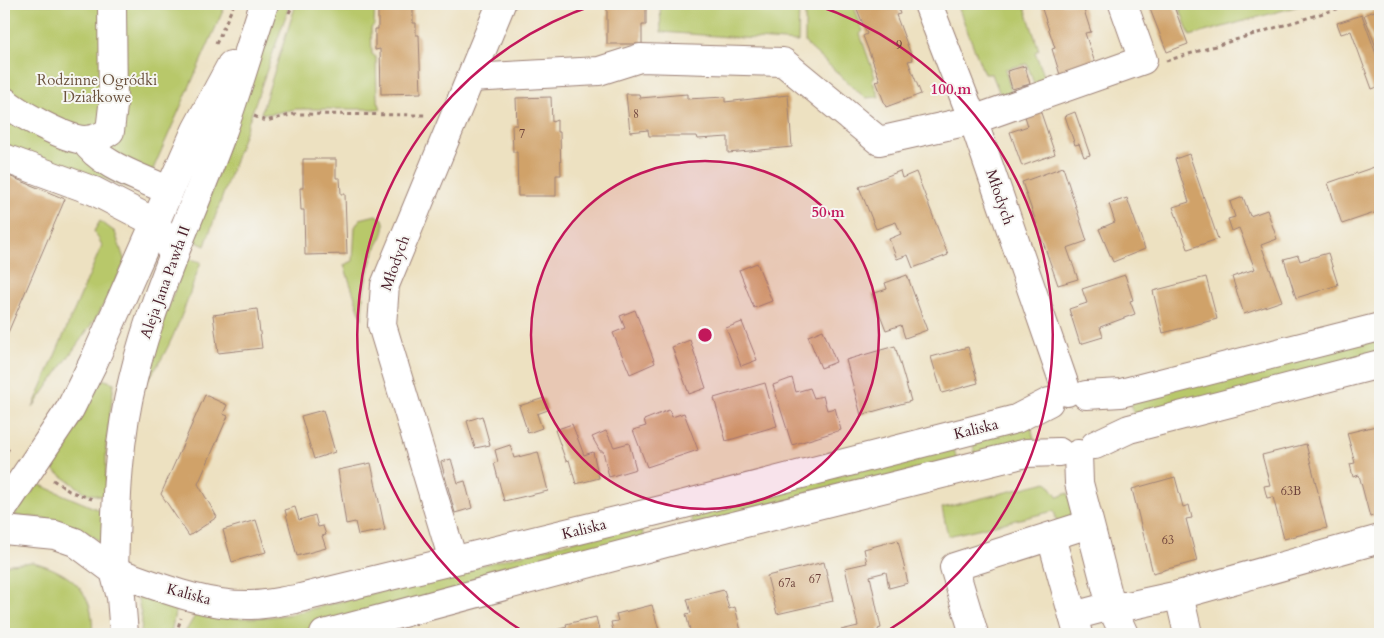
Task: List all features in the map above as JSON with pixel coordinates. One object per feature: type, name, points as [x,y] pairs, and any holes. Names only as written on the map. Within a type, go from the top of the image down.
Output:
[{"type":"street","points":[[4,101],[17,112],[84,140],[102,137],[110,131],[113,106],[112,4]]},
{"type":"street","name":"Aleja Jana Pawła II","points":[[4,507],[70,409],[94,361],[156,223],[159,186],[196,130],[264,4]]},
{"type":"street","name":"Aleja Jana Pawła II","points":[[124,634],[121,597],[114,571],[116,504],[124,419],[132,379],[146,330],[222,132],[264,4]]},
{"type":"street","name":"Młodych","points":[[453,560],[382,325],[382,302],[384,285],[501,4]]},
{"type":"street","name":"Młodych","points":[[928,4],[973,120],[1067,396]]},
{"type":"street","points":[[471,78],[599,71],[640,58],[783,62],[880,141],[973,120],[1143,60],[1123,4]]},
{"type":"street","points":[[84,140],[91,150],[110,163],[159,186]]},
{"type":"street","points":[[4,158],[94,191],[156,223],[174,256]]},
{"type":"street","name":"Kaliska","points":[[4,530],[55,536],[75,542],[114,571],[190,597],[251,605],[296,599],[669,508],[1016,419],[1067,396],[1121,393],[1380,327]]},
{"type":"street","points":[[324,634],[677,540],[1026,453],[1077,450],[1129,429],[1380,364]]},
{"type":"street","points":[[1067,396],[1100,408],[1104,417],[1101,437],[1077,450],[1045,438],[1041,429],[1041,419],[1067,396]]},
{"type":"street","points":[[1077,450],[1079,483],[1089,524],[1111,606],[1124,634]]},
{"type":"street","points":[[669,508],[677,540]]},
{"type":"street","points":[[974,634],[954,567],[1089,524]]},
{"type":"street","points":[[1051,537],[1075,625],[1111,606],[1128,606],[1179,595],[1380,539]]},
{"type":"street","points":[[1179,595],[1188,634]]},
{"type":"path","points":[[1143,60],[1166,62],[1353,4]]},
{"type":"path","points":[[249,112],[266,121],[294,114],[455,116]]},
{"type":"path","points":[[6,448],[69,490],[92,499],[116,504]]},
{"type":"green space","name":"Rodzinne Ogródki Działkowe","points":[[4,4],[226,4],[143,192],[4,146]]},
{"type":"green space","points":[[277,4],[290,4],[205,246],[194,241]]},
{"type":"green space","points":[[296,4],[375,4],[374,25],[371,28],[372,54],[376,57],[377,98],[381,109],[296,109],[270,114],[261,113]]},
{"type":"green space","points":[[660,4],[799,4],[798,42],[661,32]]},
{"type":"green space","points":[[805,4],[853,4],[863,31],[860,34],[875,77],[872,79],[879,97],[865,98],[805,43]]},
{"type":"green space","points":[[957,4],[1027,4],[1025,7],[1039,50],[1035,52],[1047,83],[1035,87],[1027,64],[1005,69],[1012,95],[1002,99],[992,74],[984,74]]},
{"type":"green space","points":[[1178,4],[1306,4],[1190,36]]},
{"type":"green space","points":[[376,215],[383,219],[384,228],[371,260],[364,294],[362,319],[344,265],[353,261],[355,227],[360,219]]},
{"type":"green space","points":[[100,221],[115,232],[125,262],[98,315],[33,407],[102,245],[94,231]]},
{"type":"green space","points":[[187,258],[201,262],[169,345],[151,376],[140,389],[145,368]]},
{"type":"green space","points":[[1380,336],[1380,356],[1135,419],[1130,399]]},
{"type":"green space","points":[[102,379],[114,383],[106,445],[106,497],[86,493],[49,467],[76,428]]},
{"type":"green space","points":[[1031,426],[1035,444],[976,458],[972,440]]},
{"type":"green space","points":[[953,445],[958,464],[693,524],[691,515]]},
{"type":"green space","points":[[1047,482],[1058,497],[1068,493],[1073,509],[1071,516],[1058,525],[1054,511],[948,536],[942,508]]},
{"type":"green space","points":[[38,484],[104,512],[103,544],[83,530],[61,522],[50,519],[14,516]]},
{"type":"green space","points":[[638,526],[642,529],[644,538],[639,544],[292,634],[184,634],[196,614],[244,618],[292,614]]},
{"type":"green space","points":[[33,562],[58,572],[78,586],[90,606],[92,634],[4,634],[4,567],[10,564]]},
{"type":"green space","points":[[137,594],[176,607],[171,634],[141,634],[142,619]]},
{"type":"building","points":[[378,4],[413,4],[413,23],[416,23],[416,35],[419,35],[421,93],[381,94],[380,49],[375,50],[375,29],[378,29]]},
{"type":"building","points":[[607,4],[646,4],[646,25],[642,25],[642,44],[607,44]]},
{"type":"building","points":[[855,4],[897,4],[900,14],[896,15],[913,60],[908,61],[921,94],[886,107],[876,81],[880,80],[863,36],[867,34]]},
{"type":"building","points":[[1045,4],[1082,4],[1091,32],[1085,33],[1096,66],[1061,78],[1052,49],[1055,48],[1041,6]]},
{"type":"building","points":[[1148,4],[1173,4],[1188,44],[1167,52]]},
{"type":"building","points":[[1380,9],[1380,58],[1364,15]]},
{"type":"building","points":[[1362,15],[1380,65],[1380,86],[1372,89],[1351,31],[1341,34],[1337,23]]},
{"type":"building","points":[[1025,66],[1030,84],[1012,89],[1007,71]]},
{"type":"building","points":[[626,94],[639,94],[640,98],[687,94],[687,99],[725,97],[725,102],[788,95],[792,147],[728,153],[728,137],[698,139],[697,136],[649,136],[648,130],[630,132]]},
{"type":"building","points":[[551,97],[552,122],[557,120],[557,132],[560,132],[561,175],[556,175],[556,196],[518,196],[517,152],[513,152],[512,125],[517,125],[516,98]]},
{"type":"building","points":[[1039,107],[1055,154],[1022,166],[1010,132],[1028,126],[1024,113]]},
{"type":"building","points":[[1075,112],[1090,155],[1084,157],[1079,144],[1075,145],[1065,116]]},
{"type":"building","points":[[1189,154],[1218,239],[1188,249],[1173,207],[1189,202],[1175,159]]},
{"type":"building","points":[[303,159],[336,159],[336,178],[340,178],[341,194],[345,194],[347,254],[305,255],[304,210],[301,210],[300,188],[303,188]]},
{"type":"building","points":[[1380,165],[1380,211],[1342,224],[1328,183]]},
{"type":"building","points":[[1063,167],[1087,241],[1067,248],[1078,279],[1058,285],[1022,182]]},
{"type":"building","points":[[900,171],[902,178],[916,172],[948,255],[913,268],[908,255],[897,259],[889,239],[901,234],[896,222],[876,229],[859,187]]},
{"type":"building","points":[[4,174],[65,199],[4,342]]},
{"type":"building","points":[[1243,197],[1250,216],[1267,210],[1277,239],[1261,245],[1282,301],[1244,314],[1232,277],[1255,269],[1239,228],[1232,231],[1228,219],[1235,217],[1230,202]]},
{"type":"building","points":[[1127,198],[1145,249],[1113,262],[1099,229],[1115,222],[1109,204]]},
{"type":"building","points":[[1328,253],[1338,285],[1296,298],[1284,259],[1298,255],[1300,261]]},
{"type":"building","points":[[757,263],[772,301],[754,308],[739,270]]},
{"type":"building","points":[[907,275],[927,330],[905,338],[901,325],[886,330],[872,294],[887,289],[885,283]]},
{"type":"building","points":[[1125,275],[1133,300],[1130,301],[1135,314],[1100,327],[1103,337],[1080,344],[1069,309],[1087,303],[1082,289]]},
{"type":"building","points":[[1206,277],[1217,319],[1163,333],[1153,291]]},
{"type":"building","points":[[257,309],[262,348],[218,353],[213,315]]},
{"type":"building","points":[[635,310],[655,363],[630,374],[613,333],[625,328],[620,316]]},
{"type":"building","points":[[742,322],[757,360],[741,366],[726,328]]},
{"type":"building","points":[[823,330],[836,362],[821,368],[808,336]]},
{"type":"building","points":[[690,340],[706,388],[689,394],[672,347]]},
{"type":"building","points":[[895,346],[911,401],[861,415],[846,360]]},
{"type":"building","points":[[968,347],[978,383],[942,393],[931,357]]},
{"type":"building","points":[[792,378],[796,392],[810,388],[814,398],[823,396],[827,410],[835,408],[841,430],[792,445],[773,385]]},
{"type":"building","points":[[765,383],[777,426],[726,441],[714,398]]},
{"type":"building","points":[[205,395],[227,405],[223,414],[228,416],[198,484],[217,517],[189,536],[161,494]]},
{"type":"building","points":[[544,398],[548,410],[537,414],[542,428],[528,433],[519,406]]},
{"type":"building","points":[[323,410],[335,452],[314,459],[301,416]]},
{"type":"building","points":[[669,410],[672,417],[684,413],[698,450],[647,467],[633,430],[646,426],[644,420]]},
{"type":"building","points":[[482,416],[490,445],[475,448],[467,421]]},
{"type":"building","points":[[572,424],[584,455],[593,452],[599,478],[576,484],[569,460],[566,461],[555,430]]},
{"type":"building","points":[[1380,425],[1380,514],[1370,517],[1359,475],[1353,477],[1350,464],[1355,463],[1347,433]]},
{"type":"building","points":[[606,431],[614,447],[629,443],[636,469],[609,477],[603,451],[600,451],[592,437]]},
{"type":"building","points":[[1306,444],[1327,528],[1284,539],[1273,497],[1267,498],[1264,486],[1270,485],[1262,455]]},
{"type":"building","points":[[510,445],[514,458],[538,452],[548,491],[504,501],[494,463],[498,462],[495,450]]},
{"type":"building","points":[[451,459],[458,483],[465,481],[472,508],[455,513],[441,462]]},
{"type":"building","points":[[371,463],[385,530],[358,535],[355,522],[346,524],[338,470]]},
{"type":"building","points":[[1175,477],[1183,507],[1189,505],[1192,518],[1186,519],[1197,561],[1153,573],[1132,489]]},
{"type":"building","points":[[295,507],[299,520],[315,515],[318,527],[323,526],[326,535],[322,536],[326,548],[297,556],[285,510]]},
{"type":"building","points":[[256,520],[266,552],[232,562],[223,530]]},
{"type":"building","points":[[898,540],[908,583],[889,588],[886,572],[870,576],[881,628],[878,629],[879,634],[842,634],[841,630],[858,626],[845,568],[867,563],[864,549]]},
{"type":"building","points":[[824,562],[833,601],[777,614],[767,576]]},
{"type":"building","points":[[724,590],[729,609],[735,607],[741,631],[726,634],[691,634],[686,614],[691,613],[687,599]]},
{"type":"building","points":[[652,605],[660,634],[614,634],[611,622],[618,621],[616,614]]},
{"type":"building","points":[[596,617],[600,634],[541,634],[567,627],[566,624]]}]
